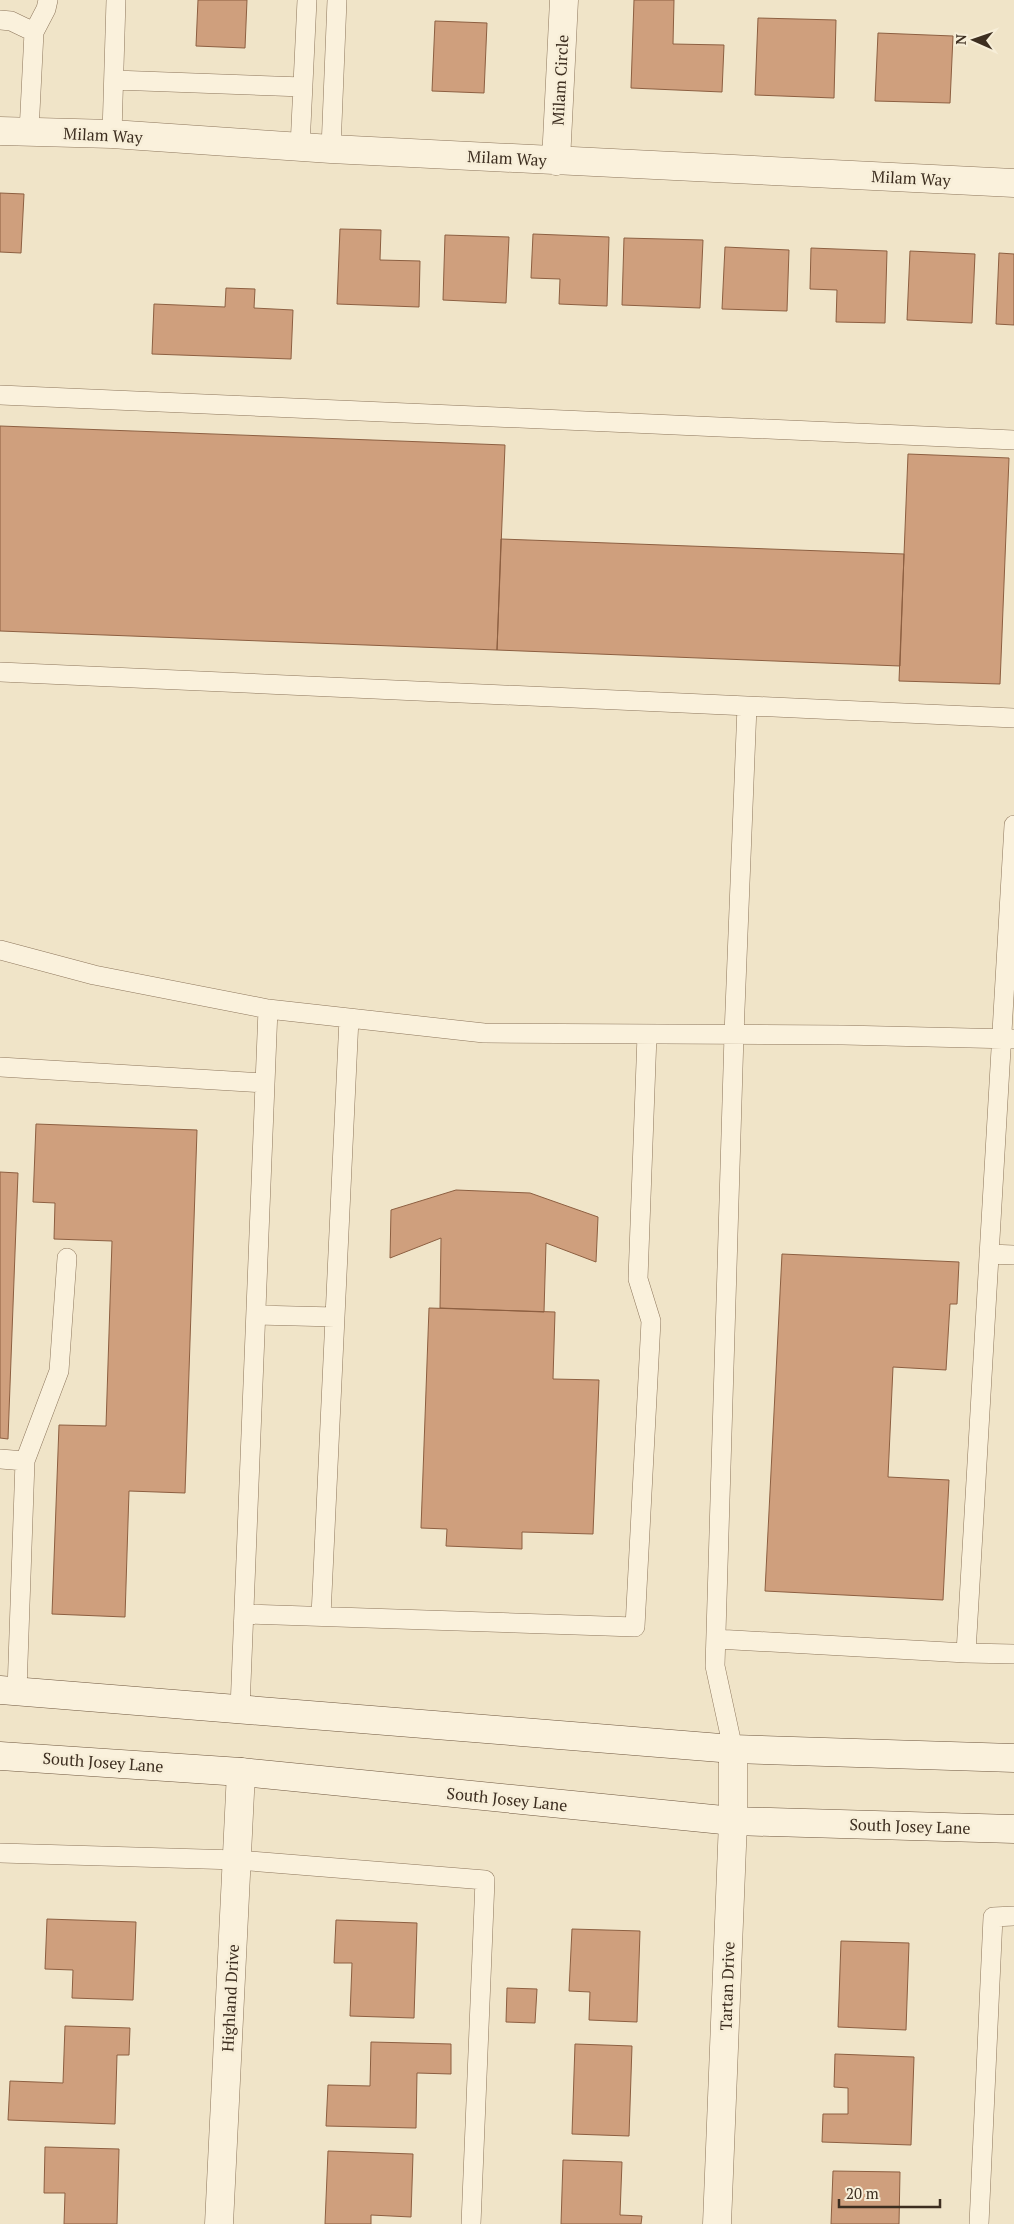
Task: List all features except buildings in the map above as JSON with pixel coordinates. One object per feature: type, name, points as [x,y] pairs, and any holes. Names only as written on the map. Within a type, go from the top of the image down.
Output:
[{"type":"street","name":"Milam Circle","points":[[556,160],[564,0]]},
{"type":"street","name":"Milam Way","points":[[0,131],[112,134],[331,149],[1014,183]]},
{"type":"street","points":[[9,1690],[733,1749],[1014,1758]]},
{"type":"street","name":"Tartan Drive","points":[[717,2224],[734,1821],[733,1749]]},
{"type":"street","name":"South Josey Lane","points":[[0,1756],[242,1772],[734,1821],[1014,1829]]},
{"type":"street","name":"Highland Drive","points":[[219,2224],[242,1772]]},
{"type":"lane","points":[[29,132],[34,32],[46,9],[48,0]]},
{"type":"lane","points":[[112,134],[116,0]]},
{"type":"lane","points":[[300,147],[307,0]]},
{"type":"lane","points":[[331,149],[337,0]]},
{"type":"lane","points":[[0,20],[11,21],[34,32]]},
{"type":"lane","points":[[114,80],[303,87]]},
{"type":"lane","points":[[0,395],[1014,440]]},
{"type":"lane","points":[[0,672],[1014,718]]},
{"type":"lane","points":[[733,1749],[715,1666],[734,1036],[747,706]]},
{"type":"lane","points":[[966,1653],[989,1254],[1007,1039],[1014,825]]},
{"type":"lane","points":[[0,950],[94,975],[268,1009],[484,1033],[1007,1039]]},
{"type":"lane","points":[[240,1709],[268,1009]]},
{"type":"lane","points":[[321,1616],[349,1018]]},
{"type":"lane","points":[[244,1614],[635,1627],[652,1321],[638,1279],[647,1035]]},
{"type":"lane","points":[[0,1067],[266,1083]]},
{"type":"lane","points":[[989,1254],[1014,1255]]},
{"type":"lane","points":[[9,1690],[25,1461],[59,1372],[67,1258]]},
{"type":"lane","points":[[256,1316],[335,1317]]},
{"type":"lane","points":[[0,1459],[25,1461]]},
{"type":"lane","points":[[716,1639],[1014,1654]]},
{"type":"lane","points":[[0,1853],[237,1860],[484,1880],[471,2224]]},
{"type":"lane","points":[[979,2224],[993,1917],[1014,1916]]}]
